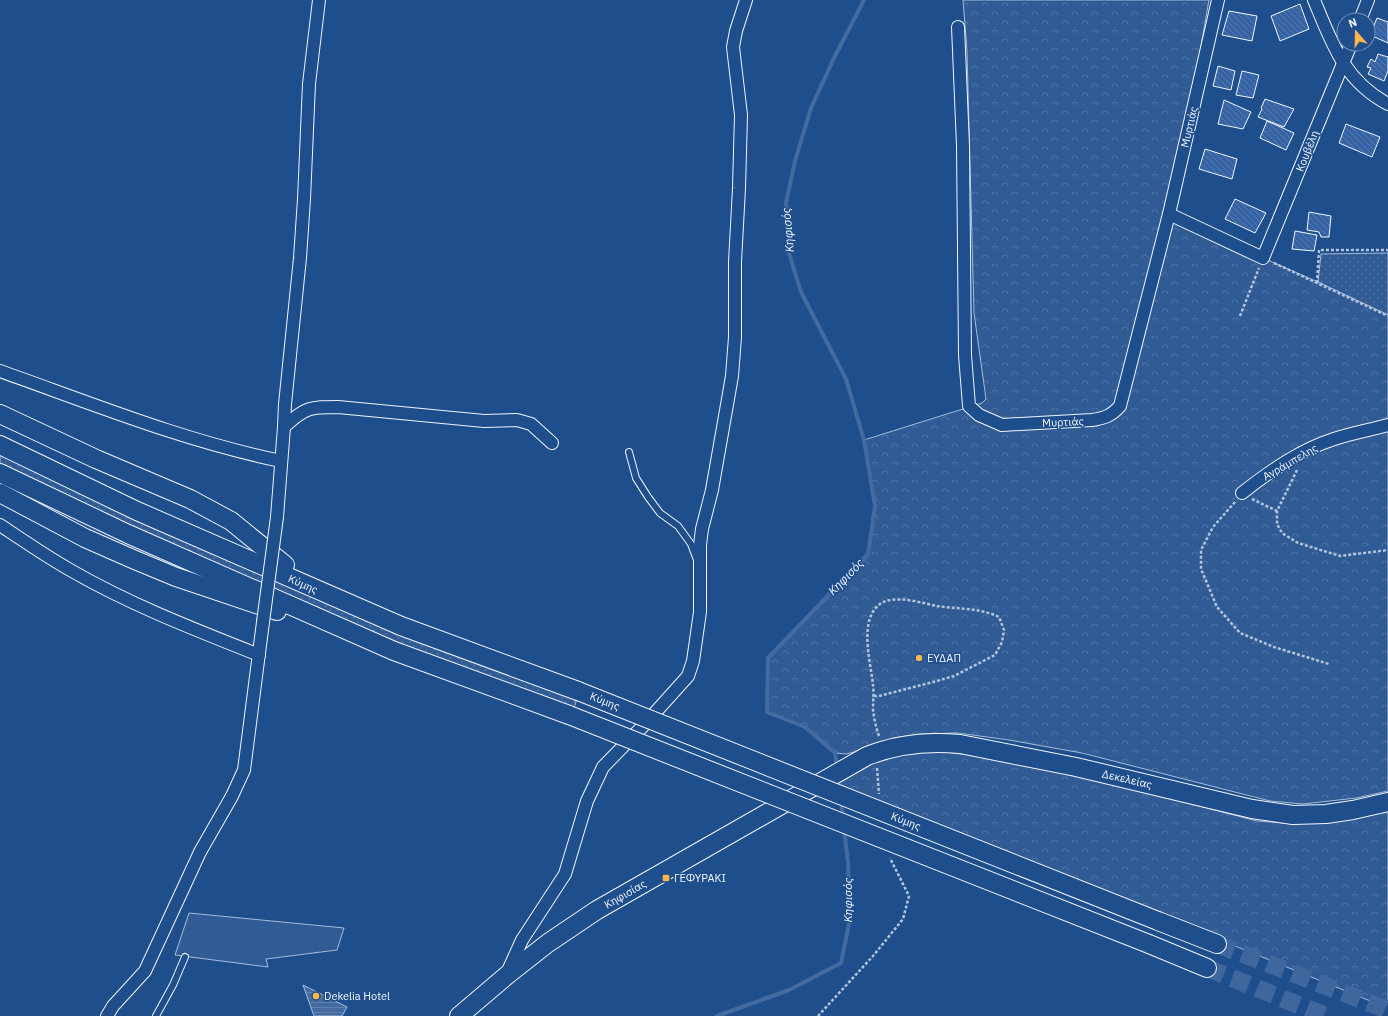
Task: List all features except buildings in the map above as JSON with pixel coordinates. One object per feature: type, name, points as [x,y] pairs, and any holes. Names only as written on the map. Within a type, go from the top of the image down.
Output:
[{"type":"main road","points":[[0,414],[96,459],[190,499],[231,521],[313,589]]},
{"type":"main road","name":"Κύμης","points":[[0,445],[137,511],[313,589],[401,626],[578,691],[1217,944]]},
{"type":"main road","points":[[0,473],[128,534],[394,651],[569,715],[1207,968]]},
{"type":"main road","points":[[0,493],[85,538],[176,577],[274,611],[306,613]]},
{"type":"main road","name":"Δεκελείας","points":[[875,753],[921,743],[944,742],[960,744],[1076,767],[1252,809],[1293,815],[1326,814],[1353,810],[1388,802]]},
{"type":"main road","name":"Κηφισίας","points":[[459,1016],[548,943],[597,910],[875,753]]},
{"type":"street","points":[[107,1016],[113,1006],[145,971],[200,852],[232,796],[244,770],[277,517],[284,427],[284,404],[300,258],[309,84],[319,0]]},
{"type":"street","points":[[506,976],[522,940],[565,874],[587,801],[603,767],[644,725],[688,676],[694,655],[700,612],[699,565],[702,529],[712,490],[732,376],[735,336],[735,262],[741,115],[733,47],[736,31],[746,0]]},
{"type":"street","name":"Μυρτιάς","points":[[958,28],[963,146],[965,354],[969,406],[975,412],[993,422],[1002,425],[1092,420],[1106,417],[1120,406],[1169,214],[1218,0]]},
{"type":"street","points":[[1314,0],[1331,41],[1343,63],[1355,80],[1363,88],[1388,104]]},
{"type":"street","points":[[1363,12],[1368,0]]},
{"type":"street","name":"Κουβέλη","points":[[1263,258],[1348,52]]},
{"type":"street","points":[[1169,214],[1263,258]]},
{"type":"street","points":[[0,371],[107,410],[182,435],[243,453],[281,461]]},
{"type":"street","points":[[284,427],[294,418],[306,410],[314,407],[338,407],[484,421],[517,420],[531,424],[552,443]]},
{"type":"street","name":"Αγράμπελης","points":[[1242,494],[1270,471],[1300,454],[1334,439],[1388,425]]},
{"type":"street","points":[[0,525],[72,572],[202,632],[259,655]]},
{"type":"lane","points":[[629,452],[636,478],[660,513],[678,526],[691,544],[699,565]]},
{"type":"lane","points":[[156,1016],[174,985],[185,957]]},
{"type":"path","points":[[1317,282],[1319,250],[1388,250]]},
{"type":"path","points":[[1240,316],[1263,258],[1388,316]]},
{"type":"path","points":[[1300,454],[1299,465],[1277,511],[1277,524],[1282,532],[1298,543],[1340,556],[1388,550]]},
{"type":"path","points":[[1277,511],[1242,494],[1213,528],[1201,550],[1201,569],[1217,607],[1240,633],[1274,647],[1329,664]]},
{"type":"path","points":[[874,696],[900,691],[954,676],[995,655],[1002,642],[1004,630],[999,618],[990,612],[956,609],[908,600],[891,600],[880,604],[871,614],[867,630],[868,655],[874,686],[874,696],[874,710],[878,734],[875,753],[879,800]]},
{"type":"path","points":[[818,1016],[873,956],[903,919],[909,896],[890,857]]},
{"type":"green space","points":[[963,0],[1209,0],[1171,218],[1318,282],[1388,315],[1388,791],[1356,798],[1303,804],[1270,801],[1082,753],[1009,740],[958,733],[920,734],[893,738],[863,750],[846,754],[835,753],[805,727],[767,712],[768,658],[868,554],[875,506],[864,440],[982,403],[986,399],[974,313],[967,51]]},
{"type":"green space","points":[[1388,253],[1388,315],[1318,282],[1321,254]]},
{"type":"green space","points":[[0,454],[577,699],[574,708],[397,643],[128,526],[0,464]]},
{"type":"green space","points":[[922,749],[1000,759],[1079,775],[1257,821],[1297,824],[1356,817],[1388,809],[1388,1000],[1385,1007],[827,780],[869,760]]},
{"type":"shaded area","points":[[189,913],[344,928],[337,950],[266,959],[268,967],[175,955]]},
{"type":"shaded area","name":"Dekelia Hotel","points":[[303,985],[347,1007],[342,1016],[314,1016]]},
{"type":"waterway","name":"Κηφισός","points":[[837,768],[835,753],[805,727],[767,712],[768,658],[868,554],[875,506],[864,440],[846,379],[801,292],[789,253],[786,203],[795,161],[811,108],[834,58],[864,0]]},
{"type":"waterway","name":"Κηφισός","points":[[841,801],[843,818]]},
{"type":"waterway","name":"Κηφισός","points":[[717,1016],[789,990],[841,963],[850,919],[848,862],[844,829]]},
{"type":"tunnel","points":[[1217,944],[1388,1010]]},
{"type":"tunnel","points":[[1207,968],[1326,1016]]},
{"type":"place","name":"ΕΥΔΑΠ","points":[[919,658]]},
{"type":"place","name":"ΓΕΦΥΡΑΚΙ","points":[[666,878]]},
{"type":"place","name":"Dekelia Hotel","points":[[316,996]]}]
